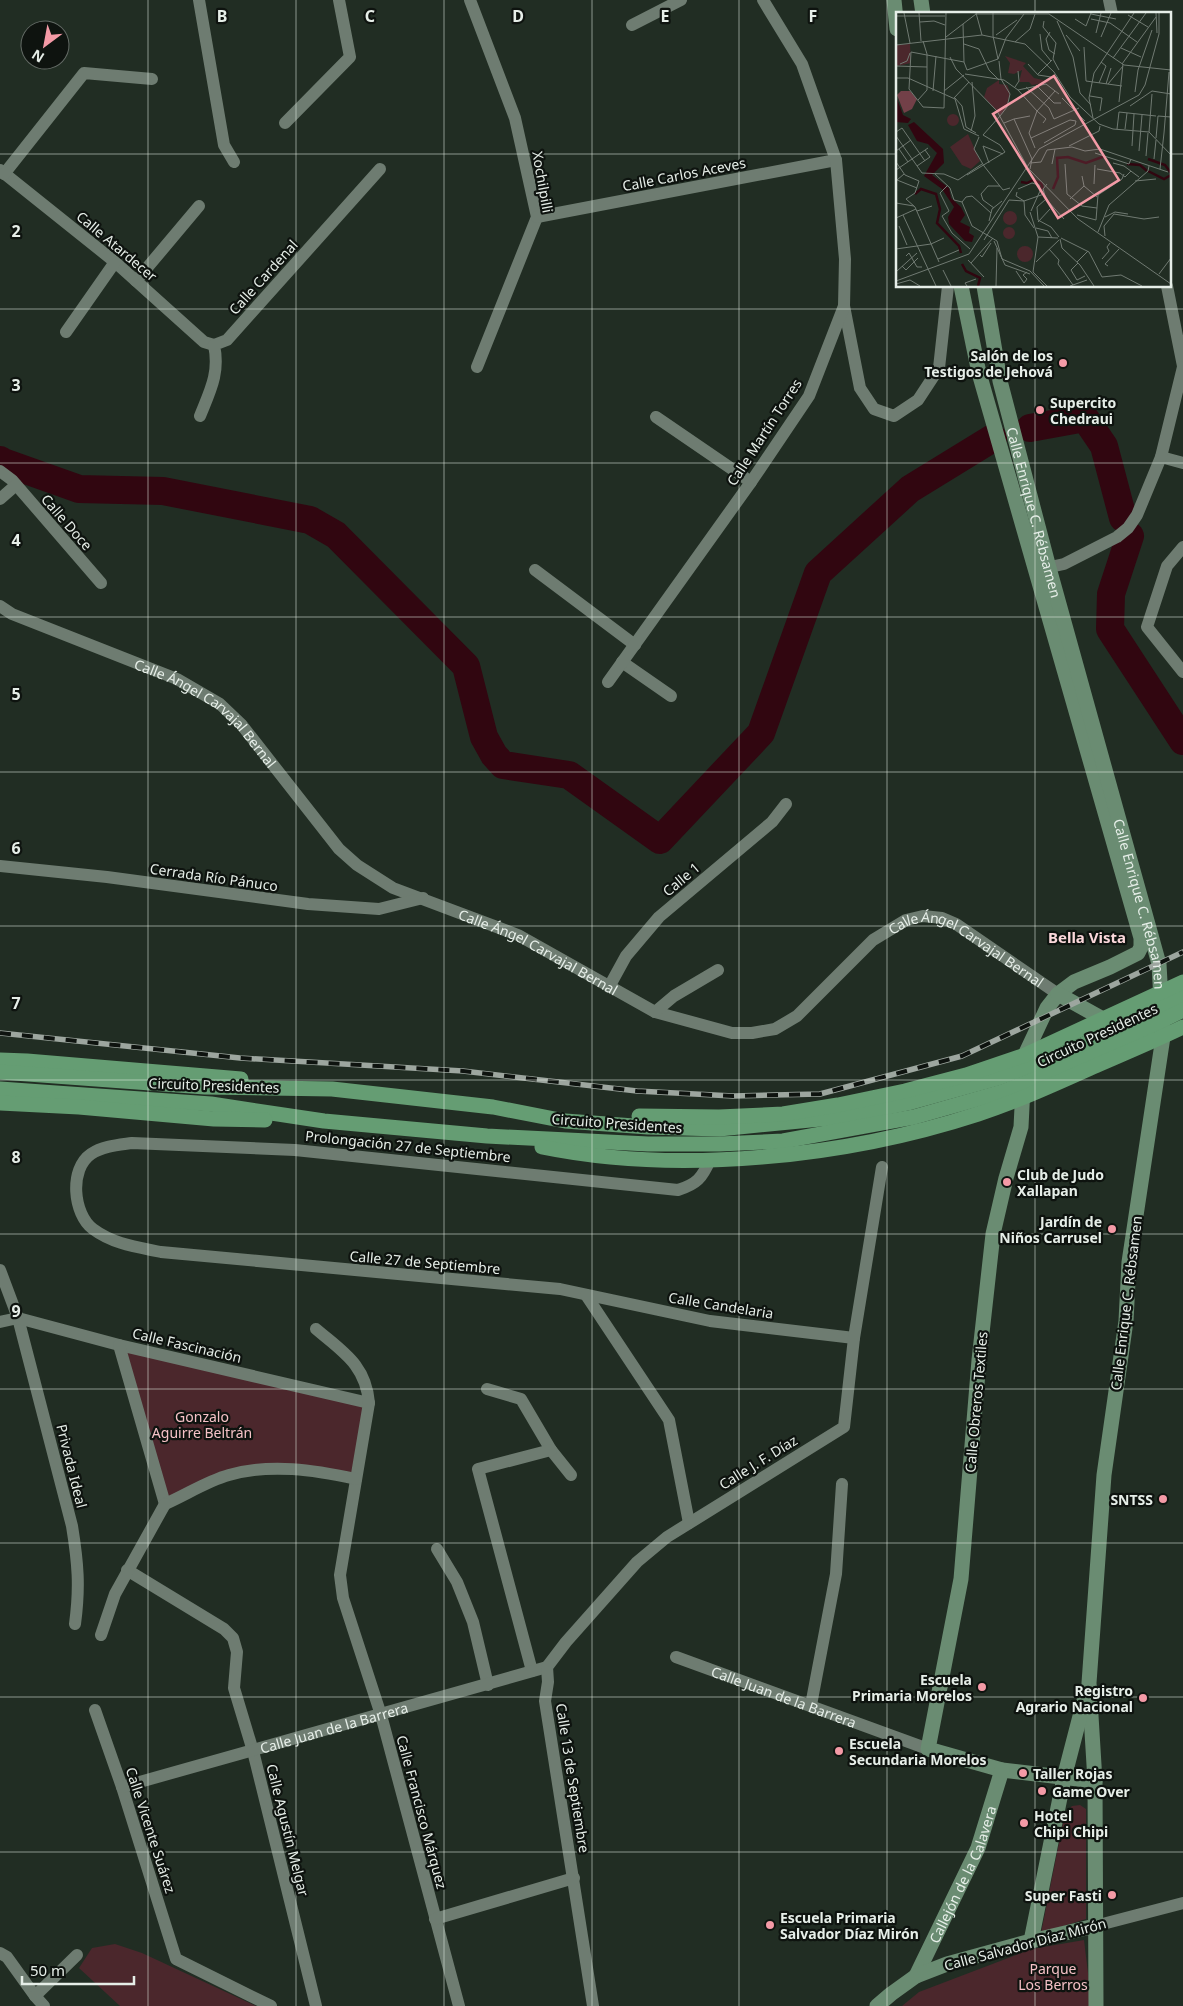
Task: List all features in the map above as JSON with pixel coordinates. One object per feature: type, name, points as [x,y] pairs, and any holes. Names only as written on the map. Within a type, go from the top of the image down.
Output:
[{"type":"main road","points":[[894,0],[896,19]]},
{"type":"main road","name":"Calle Enrique C. Rébsamen","points":[[961,288],[978,373],[1042,569],[1157,953],[1162,1036],[1129,1262],[1126,1321],[1104,1475],[1089,1683],[1095,1781],[1096,2006]]},
{"type":"main road","name":"Calle Enrique C. Rébsamen","points":[[984,288],[1000,381],[1042,569],[1141,938],[1141,947],[1138,953],[1074,982],[1058,994],[1047,1008],[1025,1055]]},
{"type":"main road","points":[[492,1107],[647,1117],[719,1117],[783,1114],[838,1106],[966,1075],[1025,1055],[1183,982]]},
{"type":"main road","name":"Calle Ángel Carvajal Bernal","points":[[1058,994],[1103,1019]]},
{"type":"main road","name":"Circuito Presidentes","points":[[0,1072],[205,1087],[332,1089],[492,1107],[565,1121],[648,1127],[719,1129],[841,1117],[908,1103],[998,1078],[1070,1051],[1183,995]]},
{"type":"main road","points":[[1125,1009],[1133,1010],[1144,1016],[1162,1036]]},
{"type":"main road","name":"Circuito Presidentes","points":[[0,1089],[211,1104],[324,1121],[486,1136],[648,1144],[719,1144],[783,1141],[914,1117],[1002,1092],[1075,1064],[1183,1010]]},
{"type":"main road","points":[[486,1136],[565,1152],[649,1159],[710,1160],[750,1158],[850,1144],[895,1136],[976,1114],[1022,1098],[1183,1027]]},
{"type":"main road","name":"Calle Obreros Textiles","points":[[928,1749],[961,1580],[979,1360],[993,1234],[1006,1178],[1021,1127],[1025,1055]]},
{"type":"main road","points":[[0,1060],[200,1074],[332,1089]]},
{"type":"main road","points":[[966,1075],[984,1079],[993,1090],[989,1104],[976,1114]]},
{"type":"main road","points":[[0,1103],[79,1107],[214,1119],[324,1121]]},
{"type":"main road","name":"Calle Enrique C. Rébsamen","points":[[1031,1940],[1064,1778],[1089,1683]]},
{"type":"main road","name":"Calle Juan de la Barrera","points":[[928,1749],[1002,1770],[1095,1781]]},
{"type":"main road","name":"Callejón de la Calavera","points":[[916,1976],[978,1848],[1002,1770]]},
{"type":"main road","name":"Calle Salvador Díaz Mirón","points":[[877,2006],[916,1976],[947,1964],[1031,1940],[1095,1926]]},
{"type":"street","points":[[199,0],[224,145],[234,162]]},
{"type":"street","points":[[285,123],[350,57],[339,0]]},
{"type":"street","name":"Xochilpilli","points":[[470,0],[515,118],[537,217],[477,368]]},
{"type":"street","points":[[632,25],[681,0]]},
{"type":"street","name":"Calle Martín Torres","points":[[608,682],[810,396],[844,306],[845,259],[836,160],[802,64],[762,0]]},
{"type":"street","points":[[2,172],[84,73],[152,79]]},
{"type":"street","name":"Calle Carlos Aceves","points":[[537,217],[836,160]]},
{"type":"street","name":"Calle Cardenal","points":[[214,345],[227,340],[380,169]]},
{"type":"street","name":"Calle Atardecer","points":[[2,172],[116,262],[204,342],[214,345]]},
{"type":"street","points":[[136,281],[199,206]]},
{"type":"street","points":[[66,332],[116,262]]},
{"type":"street","points":[[844,306],[860,388],[874,409],[894,416],[918,400],[939,368],[948,288]]},
{"type":"street","points":[[1042,569],[1064,564],[1117,537],[1128,528],[1137,516],[1162,457],[1183,367],[1167,288]]},
{"type":"street","points":[[200,416],[213,382],[217,361],[214,345]]},
{"type":"street","points":[[656,417],[751,482]]},
{"type":"street","points":[[1162,457],[1183,463]]},
{"type":"street","name":"Calle Doce","points":[[0,471],[14,483],[101,583]]},
{"type":"street","points":[[0,499],[14,483]]},
{"type":"street","points":[[1183,547],[1168,566],[1147,627],[1183,672]]},
{"type":"street","points":[[535,570],[635,645]]},
{"type":"street","name":"Calle Ángel Carvajal Bernal","points":[[0,606],[12,614],[177,679],[220,704],[241,724],[339,849],[357,865],[394,888],[518,935],[655,1012],[732,1033],[752,1033],[775,1029],[797,1016],[874,940],[906,920],[923,916],[942,918],[956,924],[1058,994]]},
{"type":"street","points":[[622,662],[671,696]]},
{"type":"street","name":"Calle 1","points":[[609,987],[626,956],[659,917],[772,822],[786,804]]},
{"type":"street","name":"Cerrada Río Pánuco","points":[[0,866],[308,904],[379,909],[422,898]]},
{"type":"street","points":[[655,1012],[674,996],[718,970]]},
{"type":"street","name":"Prolongación 27 de Septiembre","points":[[90,1154],[108,1146],[132,1143],[295,1150],[678,1190],[691,1186],[703,1176],[710,1160]]},
{"type":"street","name":"Calle 27 de Septiembre","points":[[90,1154],[79,1172],[76,1188],[79,1210],[91,1228],[112,1241],[161,1252],[560,1289],[586,1295]]},
{"type":"street","points":[[854,1338],[882,1167]]},
{"type":"street","name":"Privada Ideal","points":[[0,1270],[18,1318],[72,1526],[78,1561],[79,1594],[75,1624]]},
{"type":"street","points":[[546,1667],[637,1562],[667,1537],[689,1523],[669,1420],[586,1295]]},
{"type":"street","name":"Calle Candelaria","points":[[586,1295],[710,1322],[854,1338]]},
{"type":"street","name":"Calle Fascinación","points":[[0,1322],[18,1318],[119,1345],[369,1403]]},
{"type":"street","points":[[316,1328],[352,1361],[361,1372],[368,1387],[369,1403]]},
{"type":"street","name":"Calle J. F. Díaz","points":[[689,1523],[844,1427],[854,1338]]},
{"type":"street","points":[[119,1345],[165,1504]]},
{"type":"street","points":[[487,1389],[521,1399],[550,1450],[571,1475]]},
{"type":"street","name":"Calle Francisco Márquez","points":[[369,1403],[340,1575],[343,1598],[381,1715],[458,2006]]},
{"type":"street","points":[[532,1671],[478,1469],[550,1450]]},
{"type":"street","points":[[101,1634],[115,1594],[165,1504],[228,1475],[271,1468],[318,1470],[356,1479]]},
{"type":"street","points":[[810,1705],[836,1574],[842,1484]]},
{"type":"street","points":[[437,1550],[457,1582],[473,1622],[488,1685]]},
{"type":"street","name":"Calle Agustín Melgar","points":[[127,1570],[224,1629],[233,1638],[237,1652],[234,1688],[253,1750],[316,2006]]},
{"type":"street","name":"Calle Juan de la Barrera","points":[[676,1657],[928,1749]]},
{"type":"street","name":"Calle Juan de la Barrera","points":[[122,1787],[488,1685],[546,1667]]},
{"type":"street","name":"Calle 13 de Septiembre","points":[[546,1667],[548,1682],[545,1701],[594,2006]]},
{"type":"street","name":"Calle Vicente Suárez","points":[[95,1710],[122,1787],[176,1959],[271,2006]]},
{"type":"street","points":[[435,1919],[574,1878]]},
{"type":"street","name":"Calle Salvador Díaz Mirón","points":[[1095,1926],[1183,1902]]},
{"type":"street","points":[[0,1953],[7,1957],[34,1996],[44,2006]]},
{"type":"street","points":[[34,1996],[77,1954]]},
{"type":"green space","name":"Gonzalo Aguirre Beltrán","points":[[119,1345],[369,1403],[356,1479],[271,1468],[228,1475],[165,1504]]},
{"type":"green space","points":[[1080,1805],[1086,1809],[1086,1919],[1041,1933],[1065,1813],[1072,1806]]},
{"type":"green space","name":"Parque Los Berros","points":[[1084,1940],[1092,2006],[902,2006],[919,1992],[1032,1949]]},
{"type":"green space","points":[[115,1944],[142,1953],[256,2006],[120,2006],[79,1968],[92,1948]]},
{"type":"waterway","points":[[1030,428],[1085,418],[1104,446],[1123,518]]},
{"type":"waterway","points":[[0,460],[79,489],[163,491],[310,520],[336,535],[466,666],[484,737],[494,755],[503,765],[569,775],[660,840],[761,733],[818,573],[910,489],[993,438]]},
{"type":"waterway","points":[[1130,536],[1111,594],[1110,629],[1183,741]]},
{"type":"railway","points":[[0,1033],[240,1058],[463,1071],[637,1091],[733,1096],[820,1094],[962,1056],[1183,952]]},
{"type":"place","name":"Salón de los Testigos de Jehová","points":[[1063,363]]},
{"type":"place","name":"Supercito Chedraui","points":[[1040,410]]},
{"type":"place","name":"Club de Judo Xallapan","points":[[1007,1182]]},
{"type":"place","name":"Jardín de Niños Carrusel","points":[[1112,1229]]},
{"type":"place","name":"SNTSS","points":[[1163,1499]]},
{"type":"place","name":"Escuela Primaria Morelos","points":[[982,1687]]},
{"type":"place","name":"Registro Agrario Nacional","points":[[1143,1698]]},
{"type":"place","name":"Escuela Secundaria Morelos","points":[[839,1751]]},
{"type":"place","name":"Taller Rojas","points":[[1023,1773]]},
{"type":"place","name":"Game Over","points":[[1042,1791]]},
{"type":"place","name":"Hotel Chipi Chipi","points":[[1024,1823]]},
{"type":"place","name":"Super Fasti","points":[[1112,1895]]},
{"type":"place","name":"Escuela Primaria Salvador Díaz Mirón","points":[[770,1925]]},
{"type":"district","name":"Bella Vista","points":[[1087,937]]}]
